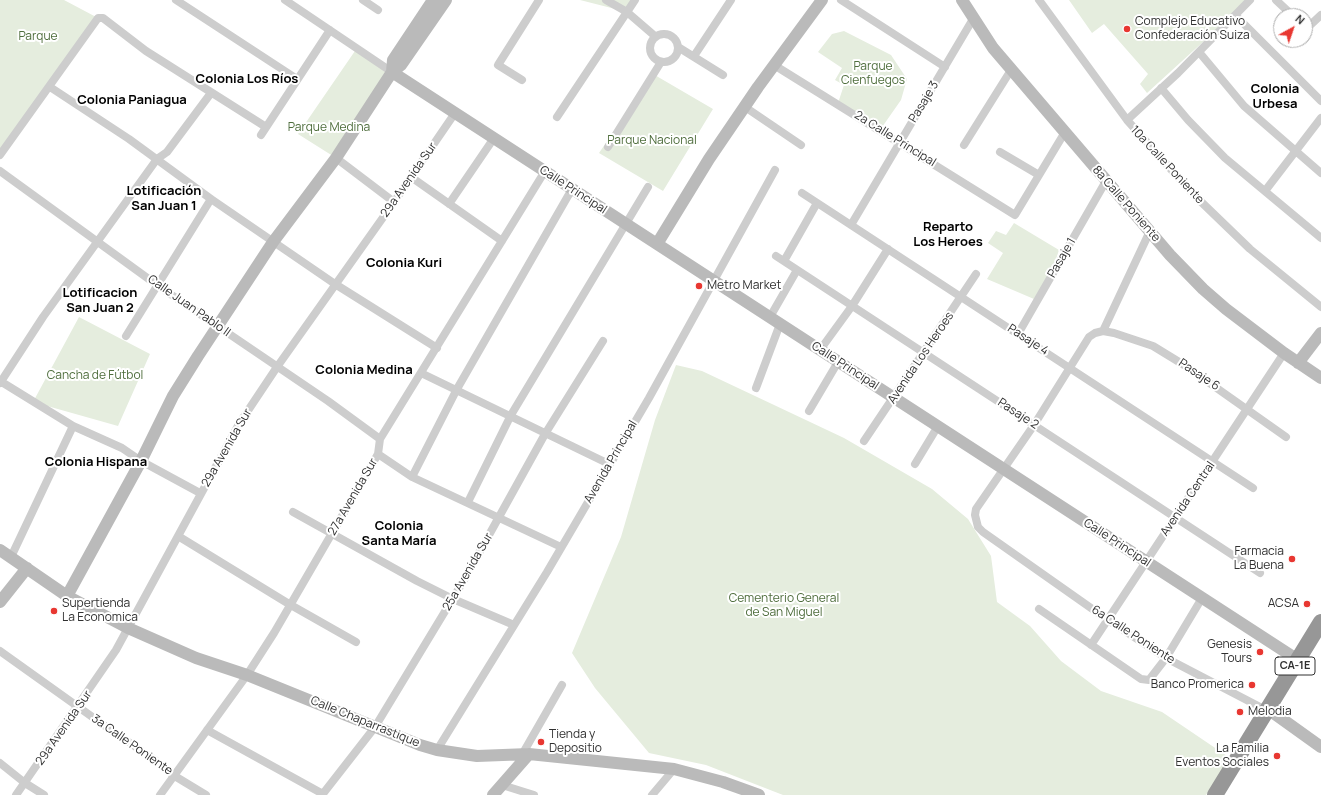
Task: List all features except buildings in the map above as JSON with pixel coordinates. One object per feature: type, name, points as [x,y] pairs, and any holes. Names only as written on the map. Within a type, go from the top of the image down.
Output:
[{"type":"highway","name":"CA-1E","points":[[1223,795],[1298,660],[1321,622]]},
{"type":"highway","name":"CA-1E","points":[[1216,795],[1321,634]]},
{"type":"street","points":[[176,0],[297,79]]},
{"type":"street","points":[[285,0],[392,72]]},
{"type":"street","points":[[363,0],[378,10]]},
{"type":"street","points":[[392,72],[393,60],[434,0]]},
{"type":"street","points":[[67,596],[141,461],[173,396],[273,242],[336,158],[392,72],[401,65],[446,0]]},
{"type":"street","points":[[522,80],[498,64],[539,0]]},
{"type":"street","points":[[606,0],[627,12],[656,37]]},
{"type":"street","points":[[557,117],[635,0]]},
{"type":"street","points":[[694,56],[730,0]]},
{"type":"street","points":[[657,244],[709,159],[774,65],[822,0]]},
{"type":"street","points":[[841,0],[945,67]]},
{"type":"street","name":"8a Calle Poniente","points":[[962,0],[973,20],[1011,70],[1150,232],[1203,289],[1284,354],[1321,378]]},
{"type":"street","name":"10a Calle Poniente","points":[[1038,0],[1127,120],[1193,194],[1250,249],[1321,307]]},
{"type":"street","points":[[1127,120],[1250,0]]},
{"type":"street","points":[[1276,0],[1284,8]]},
{"type":"street","points":[[1313,22],[1321,14]]},
{"type":"street","points":[[1235,15],[1321,101]]},
{"type":"street","points":[[0,154],[50,87],[98,18],[103,18],[146,51],[266,127]]},
{"type":"street","name":"Pasaje 3","points":[[851,225],[973,20]]},
{"type":"street","points":[[261,135],[330,30]]},
{"type":"street","points":[[678,47],[676,55],[670,61],[661,62],[654,58],[650,51],[651,43],[656,37],[667,35],[672,37],[678,47],[723,75]]},
{"type":"street","points":[[1198,52],[1244,106],[1321,173]]},
{"type":"street","points":[[608,147],[661,62]]},
{"type":"street","name":"2a Calle Principal","points":[[774,65],[900,142],[1015,215],[1039,176]]},
{"type":"street","points":[[964,145],[1011,70]]},
{"type":"street","name":"Calle Principal","points":[[392,72],[1298,660]]},
{"type":"street","points":[[50,87],[157,159],[211,199],[335,284],[386,318],[437,348]]},
{"type":"street","points":[[1161,88],[1188,120],[1225,158],[1321,238]]},
{"type":"street","points":[[200,493],[141,461],[122,448],[73,426],[0,382],[43,317],[157,159],[167,152],[211,93]]},
{"type":"street","points":[[745,107],[801,145]]},
{"type":"street","name":"29a Avenida Sur","points":[[16,795],[58,737],[77,706],[98,679],[128,628],[200,493],[239,424],[277,367],[455,113]]},
{"type":"street","points":[[1265,191],[1321,118]]},
{"type":"street","points":[[1000,152],[1039,176],[1065,132]]},
{"type":"street","points":[[449,204],[494,138]]},
{"type":"street","points":[[336,158],[394,202]]},
{"type":"street","name":"Avenida Principal","points":[[437,750],[561,547],[714,281],[775,170]]},
{"type":"street","name":"Calle Juan Pablo II","points":[[0,171],[157,284],[380,439]]},
{"type":"street","name":"27a Avenida Sur","points":[[160,795],[173,775],[248,674],[274,633],[289,604],[332,534],[378,454],[380,439],[545,171]]},
{"type":"street","points":[[411,177],[502,241]]},
{"type":"street","name":"Pasaje 1","points":[[1018,334],[1106,181]]},
{"type":"street","points":[[468,502],[511,415],[648,187]]},
{"type":"street","points":[[412,477],[457,389],[572,189]]},
{"type":"street","name":"Pasaje 4","points":[[802,193],[1253,488]]},
{"type":"street","points":[[126,336],[211,199]]},
{"type":"street","points":[[784,261],[817,203]]},
{"type":"street","points":[[1004,469],[1034,425],[1089,337],[1095,333],[1103,331],[1150,232]]},
{"type":"street","points":[[820,350],[852,306],[888,249]]},
{"type":"street","name":"Pasaje 2","points":[[776,256],[1260,573]]},
{"type":"street","points":[[756,388],[775,320],[797,270]]},
{"type":"street","name":"Avenida Los Heroes","points":[[864,441],[962,298],[976,274]]},
{"type":"street","name":"Pasaje 6","points":[[1103,331],[1153,346],[1184,365],[1286,437]]},
{"type":"street","points":[[1298,362],[1321,332]]},
{"type":"street","name":"25a Avenida Sur","points":[[323,795],[375,727],[453,599],[545,434],[603,341]]},
{"type":"street","name":"Avenida Central","points":[[1091,646],[1284,354]]},
{"type":"street","points":[[809,411],[838,362]]},
{"type":"street","points":[[421,373],[511,415],[545,434],[609,464]]},
{"type":"street","points":[[11,557],[73,426]]},
{"type":"street","points":[[915,464],[938,426]]},
{"type":"street","points":[[378,454],[412,477],[500,517],[561,547]]},
{"type":"street","name":"6a Calle Poniente","points":[[1004,469],[976,509],[975,521],[983,532],[1108,620],[1166,658],[1270,711],[1321,747]]},
{"type":"street","points":[[293,512],[453,599],[514,625]]},
{"type":"street","points":[[178,536],[289,604],[356,642]]},
{"type":"street","name":"Calle Chaparrastique","points":[[0,550],[67,596],[128,628],[196,658],[248,674],[375,727],[437,750],[476,756],[526,754],[674,769],[723,782],[759,795]]},
{"type":"street","points":[[0,602],[26,568]]},
{"type":"street","points":[[1039,609],[1091,646],[1141,679],[1145,680],[1153,678],[1202,598]]},
{"type":"street","name":"3a Calle Poniente","points":[[0,651],[155,760],[173,775],[206,795]]},
{"type":"street","points":[[493,795],[526,754],[562,685]]},
{"type":"street","points":[[207,730],[323,795]]},
{"type":"street","points":[[0,763],[25,783],[44,795]]},
{"type":"street","points":[[652,795],[674,769]]},
{"type":"street","points":[[502,785],[534,795]]},
{"type":"green space","name":"Parque","points":[[0,0],[64,0],[98,18],[0,151]]},
{"type":"green space","points":[[580,0],[635,0],[627,12]]},
{"type":"green space","points":[[1069,0],[1249,0],[1147,93],[1140,84],[1148,74],[1104,24],[1092,33]]},
{"type":"green space","name":"Parque Cienfuegos","points":[[844,31],[891,55],[907,79],[901,100],[880,130],[838,103],[844,85],[835,80],[842,68],[818,52],[832,34]]},
{"type":"green space","name":"Parque Medina","points":[[357,48],[388,69],[336,158],[298,134]]},
{"type":"green space","name":"Parque Nacional","points":[[653,74],[713,109],[663,191],[599,153]]},
{"type":"green space","points":[[1014,223],[1059,250],[1053,268],[1034,299],[987,279],[1003,253],[988,243],[996,231],[1006,235]]},
{"type":"green space","name":"Cancha de Fútbol","points":[[79,317],[150,354],[118,426],[33,402]]},
{"type":"green space","name":"Cementerio General de San Miguel","points":[[676,365],[702,371],[844,438],[932,489],[968,519],[991,556],[997,602],[1030,626],[1061,661],[1101,691],[1162,712],[1230,758],[1206,795],[783,795],[706,765],[649,753],[595,688],[572,653],[621,537],[655,420]]},
{"type":"place","name":"Complejo Educativo Confederación Suiza","points":[[1127,29]]},
{"type":"place","name":"Metro Market","points":[[699,286]]},
{"type":"place","name":"Farmacia La Buena","points":[[1292,559]]},
{"type":"place","name":"ACSA","points":[[1307,604]]},
{"type":"place","name":"Supertienda La Economica","points":[[54,611]]},
{"type":"place","name":"Genesis Tours","points":[[1260,652]]},
{"type":"place","name":"Banco Promerica","points":[[1252,685]]},
{"type":"place","name":"Melodia","points":[[1240,712]]},
{"type":"place","name":"Tienda y Depositio","points":[[541,742]]},
{"type":"place","name":"La Familia Eventos Sociales","points":[[1277,756]]},
{"type":"district","name":"Colonia Los Ríos","points":[[247,79]]},
{"type":"district","name":"Colonia Urbesa","points":[[1275,96]]},
{"type":"district","name":"Colonia Paniagua","points":[[132,100]]},
{"type":"district","name":"Lotificación San Juan 1","points":[[164,198]]},
{"type":"district","name":"Reparto Los Heroes","points":[[948,234]]},
{"type":"district","name":"Colonia Kuri","points":[[404,263]]},
{"type":"district","name":"Lotificacion San Juan 2","points":[[100,300]]},
{"type":"district","name":"Colonia Medina","points":[[364,370]]},
{"type":"district","name":"Colonia Hispana","points":[[96,462]]},
{"type":"district","name":"Colonia Santa María","points":[[399,534]]}]
